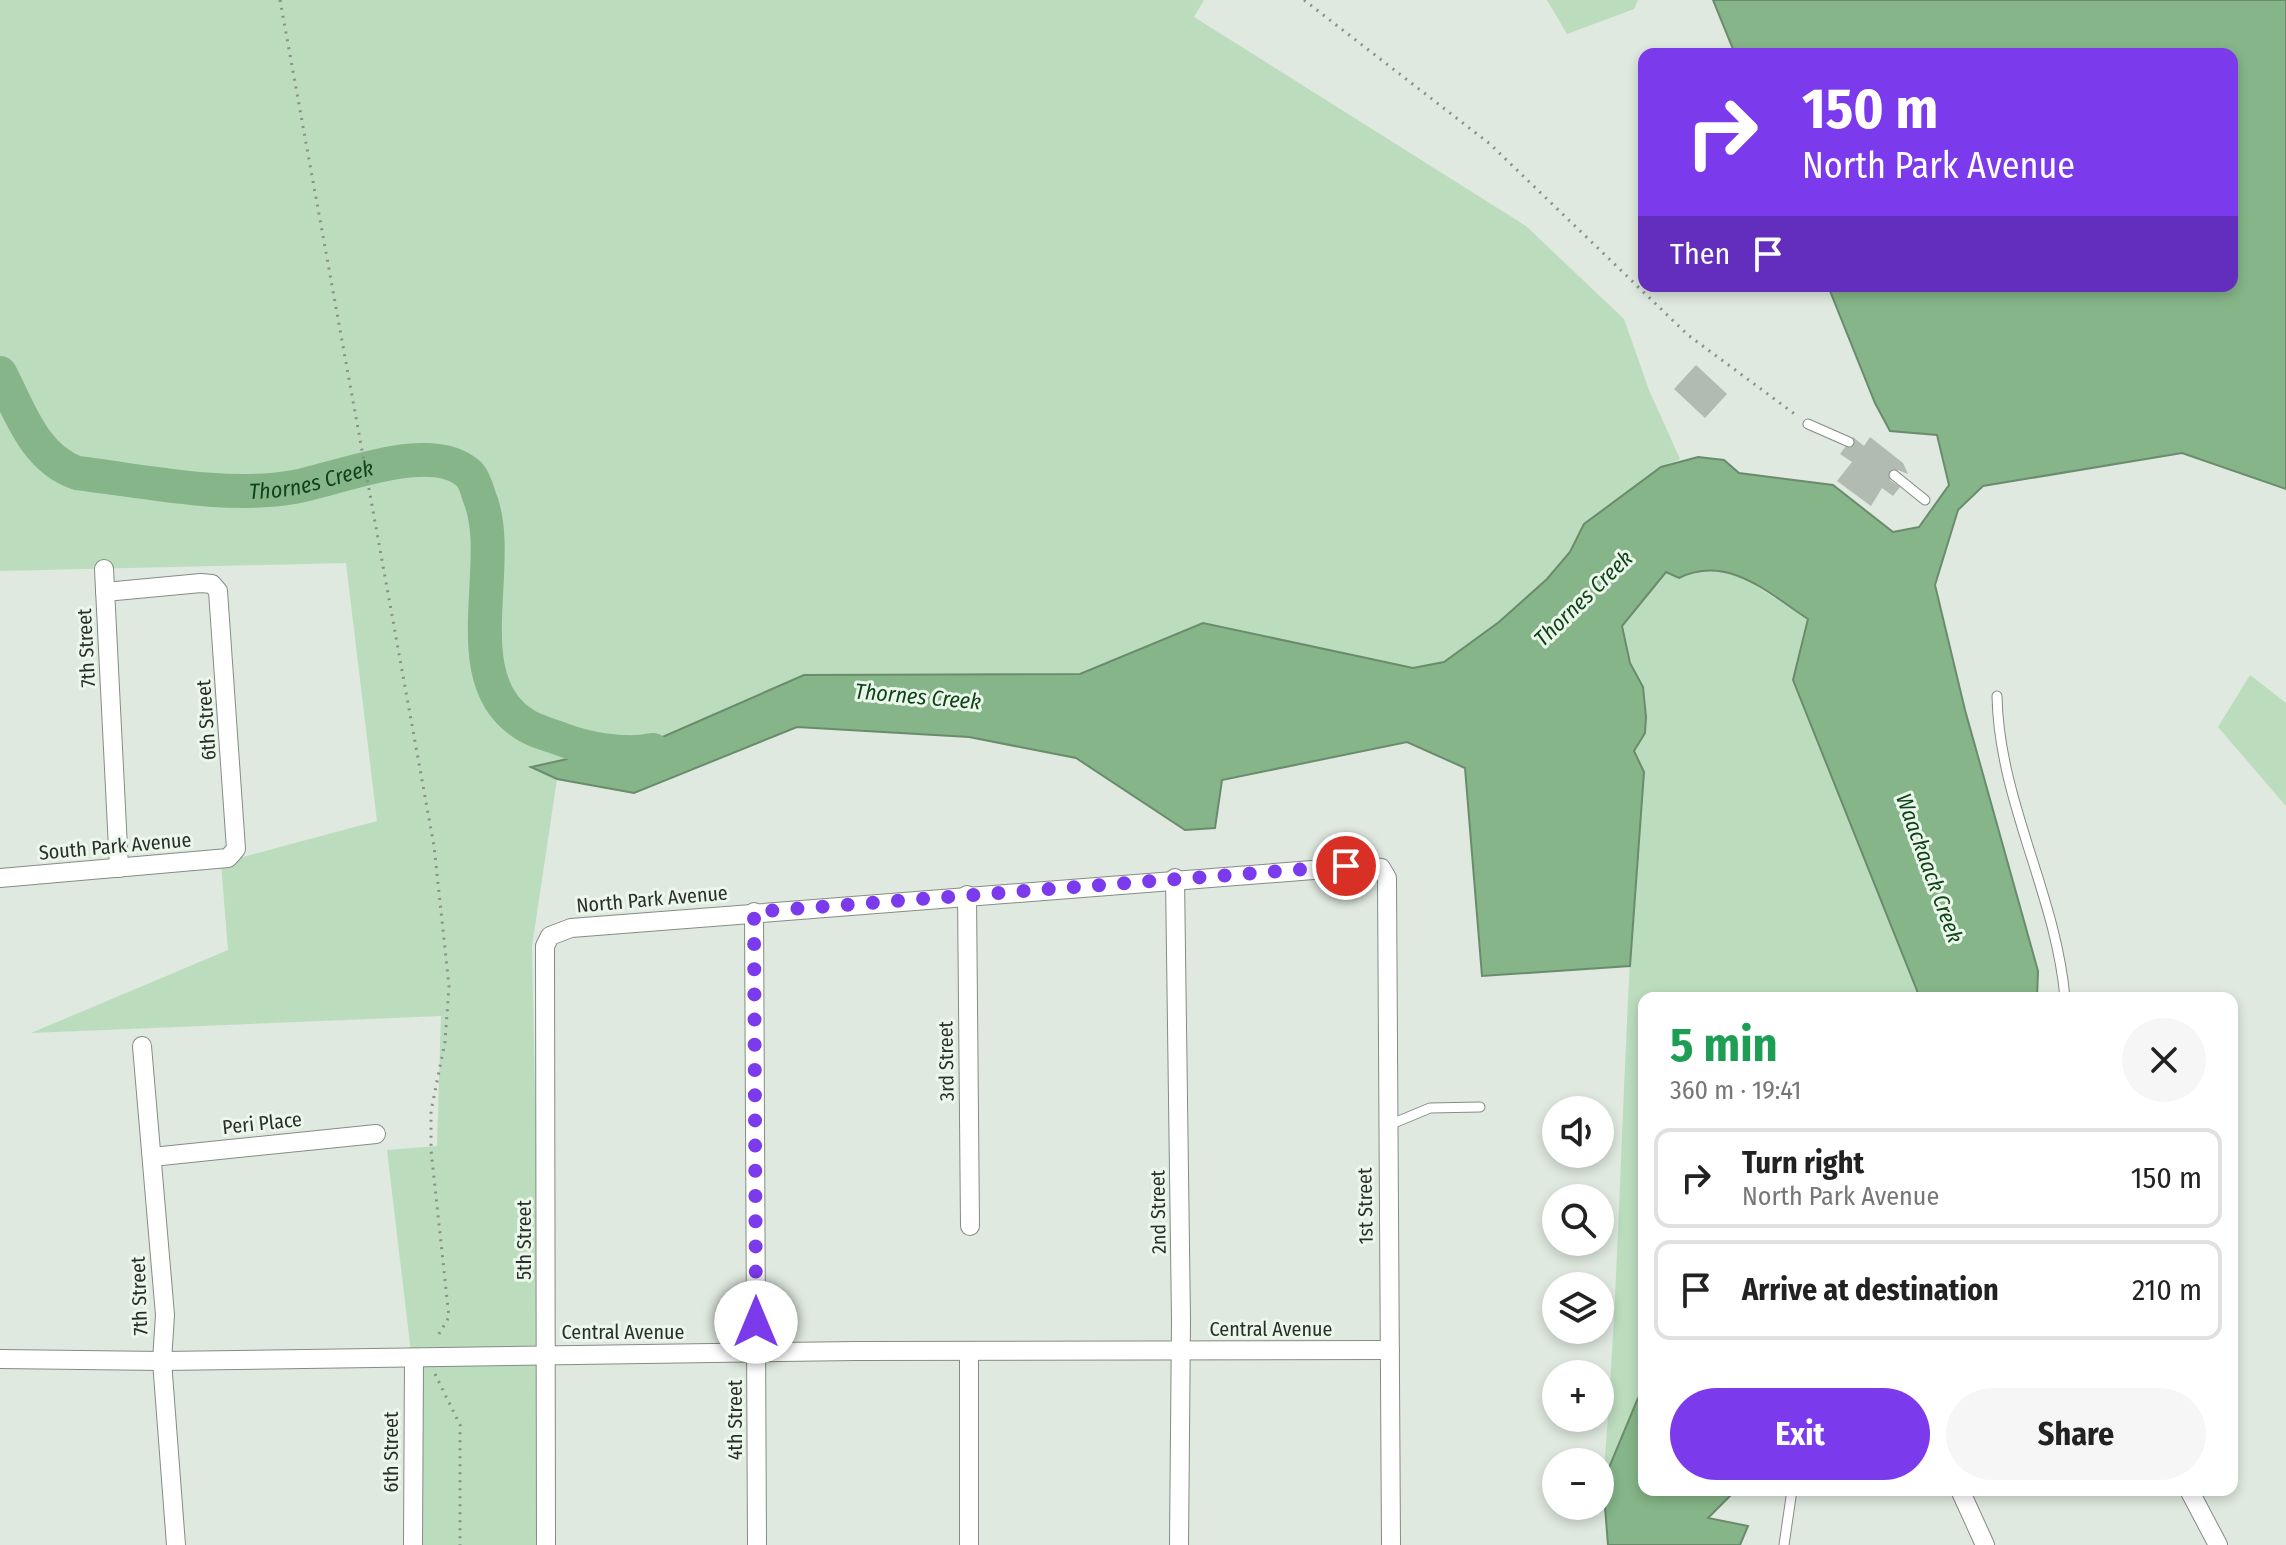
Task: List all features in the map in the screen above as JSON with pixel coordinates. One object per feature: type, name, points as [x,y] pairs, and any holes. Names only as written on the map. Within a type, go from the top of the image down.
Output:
[{"type":"street","name":"7th Street","points":[[104,569],[119,868]]},
{"type":"street","name":"6th Street","points":[[105,592],[212,584],[220,596],[236,836],[233,854]]},
{"type":"street","name":"South Park Avenue","points":[[0,878],[228,858],[233,854]]},
{"type":"street","name":"North Park Avenue","points":[[550,936],[571,928],[754,912],[1327,867],[1381,868]]},
{"type":"street","name":"1st Street","points":[[1381,868],[1387,878],[1386,1127],[1391,1545]]},
{"type":"street","name":"2nd Street","points":[[1175,878],[1179,1545]]},
{"type":"street","name":"3rd Street","points":[[967,895],[970,1226]]},
{"type":"street","name":"4th Street","points":[[754,912],[757,1545]]},
{"type":"street","name":"5th Street","points":[[546,1545],[545,946],[550,936]]},
{"type":"street","name":"7th Street","points":[[142,1046],[165,1315],[162,1361],[176,1545]]},
{"type":"street","name":"Peri Place","points":[[152,1157],[376,1134]]},
{"type":"street","name":"Central Avenue","points":[[0,1359],[162,1361],[756,1353],[1390,1350]]},
{"type":"street","points":[[969,1353],[969,1545]]},
{"type":"street","name":"6th Street","points":[[413,1545],[414,1358]]},
{"type":"street","points":[[1963,1496],[1985,1545]]},
{"type":"street","points":[[2192,1496],[2218,1545]]},
{"type":"lane","points":[[1808,424],[1849,442]]},
{"type":"lane","points":[[1894,475],[1925,500]]},
{"type":"lane","points":[[1997,696],[1998,737],[2004,770],[2048,908],[2062,963],[2064,992]]},
{"type":"lane","points":[[1386,1127],[1430,1108],[1480,1107]]},
{"type":"lane","points":[[1784,1545],[1791,1496]]},
{"type":"path","points":[[280,0],[428,806],[447,950],[449,1007],[431,1111],[431,1150],[449,1317],[434,1346]]},
{"type":"path","points":[[1304,0],[1490,144],[1638,287]]},
{"type":"path","points":[[1643,292],[1688,335],[1808,424]]},
{"type":"path","points":[[434,1370],[460,1420],[460,1545]]},
{"type":"shaded area","points":[[0,0],[1204,0],[1194,17],[1526,226],[1624,319],[1649,390],[1680,459],[1661,467],[1584,524],[1570,552],[1547,579],[1499,622],[1444,662],[1413,668],[1203,623],[1080,674],[804,675],[658,739],[532,766],[557,779],[532,946],[544,1545],[405,1545],[412,1361],[387,1150],[437,1146],[441,1016],[31,1033],[228,950],[221,863],[377,821],[346,563],[0,571]]},
{"type":"shaded area","points":[[1547,0],[1638,0],[1634,9],[1567,34]]},
{"type":"shaded area","points":[[1700,568],[1737,574],[1808,619],[1793,680],[1918,992],[1638,992],[1638,1398],[1614,1456],[1614,1448],[1606,1448],[1607,1432],[1614,1432],[1612,1360],[1631,949],[1644,772],[1634,751],[1645,733],[1643,687],[1630,663],[1622,626],[1666,572],[1679,578]]},
{"type":"shaded area","points":[[2250,675],[2286,703],[2286,806],[2218,727]]},
{"type":"water","name":"Waackaack Creek","points":[[1713,0],[2286,0],[2286,489],[2182,453],[1983,486],[1958,510],[1935,585],[1965,710],[2038,971],[2037,992],[1918,992],[1793,680],[1808,619],[1763,588],[1731,574],[1714,571],[1679,578],[1666,572],[1622,626],[1630,663],[1643,687],[1646,717],[1645,733],[1634,751],[1644,772],[1630,966],[1482,976],[1465,768],[1407,742],[1222,780],[1215,828],[1185,830],[1076,758],[969,737],[797,727],[634,793],[557,779],[531,767],[658,739],[804,675],[1080,674],[1203,623],[1413,668],[1444,662],[1499,622],[1547,579],[1570,552],[1584,524],[1661,467],[1698,457],[1724,460],[1739,473],[1833,485],[1893,532],[1919,527],[1949,485],[1937,435],[1890,431],[1875,403],[1830,292],[2238,292],[2238,48],[1733,48]]},
{"type":"water","points":[[1638,1398],[1638,1496],[1730,1496],[1708,1518],[1748,1526],[1740,1545],[1608,1545],[1606,1520],[1614,1520],[1614,1456]]},
{"type":"building","points":[[1696,365],[1727,394],[1705,418],[1674,389]]},
{"type":"building","points":[[1853,437],[1864,446],[1870,437],[1903,463],[1908,474],[1898,470],[1890,480],[1900,487],[1893,496],[1882,488],[1871,506],[1837,481],[1852,462],[1840,454]]},
{"type":"waterway","name":"Thornes Creek","points":[[0,373],[39,445],[62,466],[77,473],[186,488],[241,491],[294,487],[384,464],[432,460],[452,464],[472,479],[486,523],[486,649],[491,679],[503,704],[524,724],[569,742],[617,752],[653,750]]},
{"type":"route","points":[[756,1322],[754,912],[1346,866]]}]
